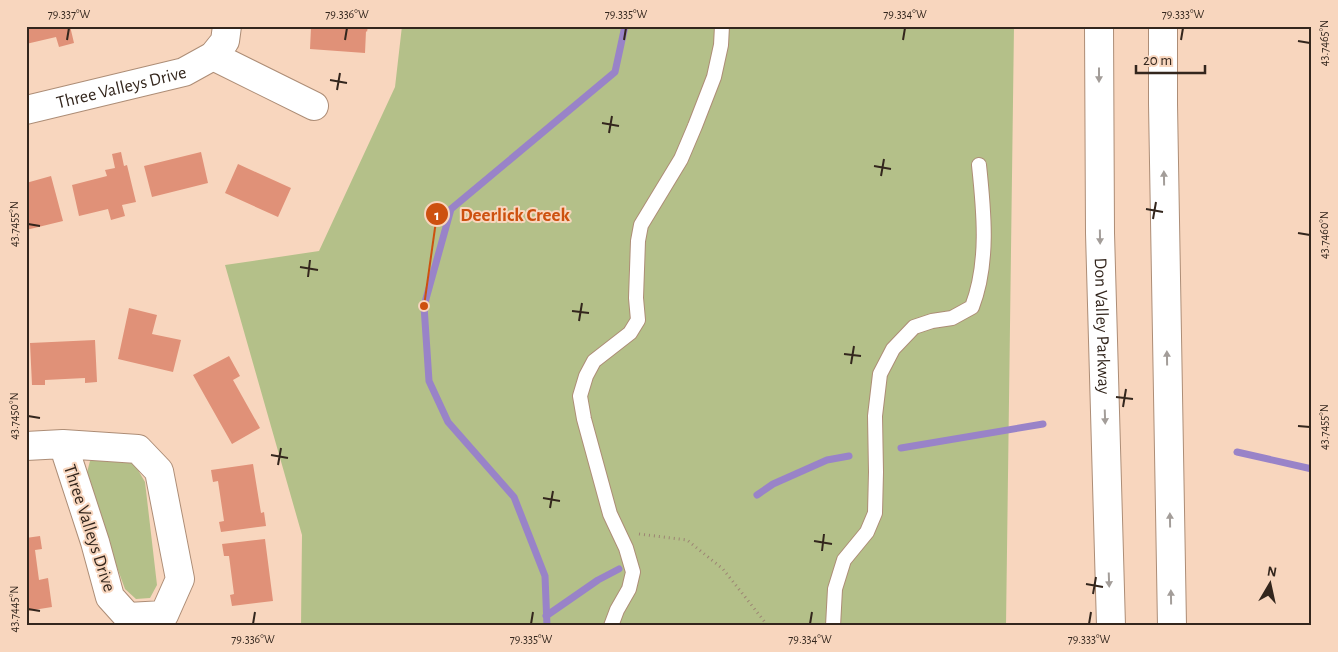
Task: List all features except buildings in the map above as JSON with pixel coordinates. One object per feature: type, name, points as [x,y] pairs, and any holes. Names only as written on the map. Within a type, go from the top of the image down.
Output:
[{"type":"main road","points":[[227,26],[224,41],[213,56],[314,106]]},
{"type":"main road","name":"Don Valley Parkway","points":[[1099,26],[1100,233],[1110,626]]},
{"type":"main road","points":[[1163,26],[1163,132],[1172,626]]},
{"type":"main road","name":"Three Valleys Drive","points":[[26,110],[184,72],[213,56]]},
{"type":"main road","name":"Three Valleys Drive","points":[[26,446],[63,444],[138,449],[159,471],[180,579],[164,615],[128,616],[110,597],[95,542],[63,444]]},
{"type":"lane","points":[[611,626],[617,610],[629,589],[633,572],[626,548],[610,514],[599,480],[580,396],[586,376],[594,361],[630,333],[638,320],[636,298],[638,241],[642,225],[681,159],[695,126],[714,77],[721,45],[722,26]]},
{"type":"lane","points":[[833,626],[835,589],[844,560],[867,532],[875,513],[875,416],[880,374],[893,349],[914,327],[932,321],[952,318],[972,307],[978,292],[982,255],[983,208],[978,165]]},
{"type":"path","points":[[618,531],[687,540],[723,569],[768,626]]},
{"type":"green space","points":[[402,26],[1014,26],[1006,626],[301,626],[302,535],[225,265],[319,251],[395,87]]},
{"type":"green space","points":[[103,455],[131,458],[145,482],[157,585],[150,598],[136,599],[125,589],[85,480],[90,461]]},
{"type":"waterway","points":[[547,626],[545,576],[514,497],[448,422],[429,381],[424,306],[451,209],[615,72],[625,26]]},
{"type":"waterway","points":[[901,448],[1043,424]]},
{"type":"waterway","points":[[1237,452],[1312,469]]},
{"type":"waterway","points":[[757,495],[773,484],[827,460],[849,456]]},
{"type":"waterway","points":[[546,616],[598,580],[619,569]]},
{"type":"place","name":"Deerlick Creek","points":[[424,306]]}]
